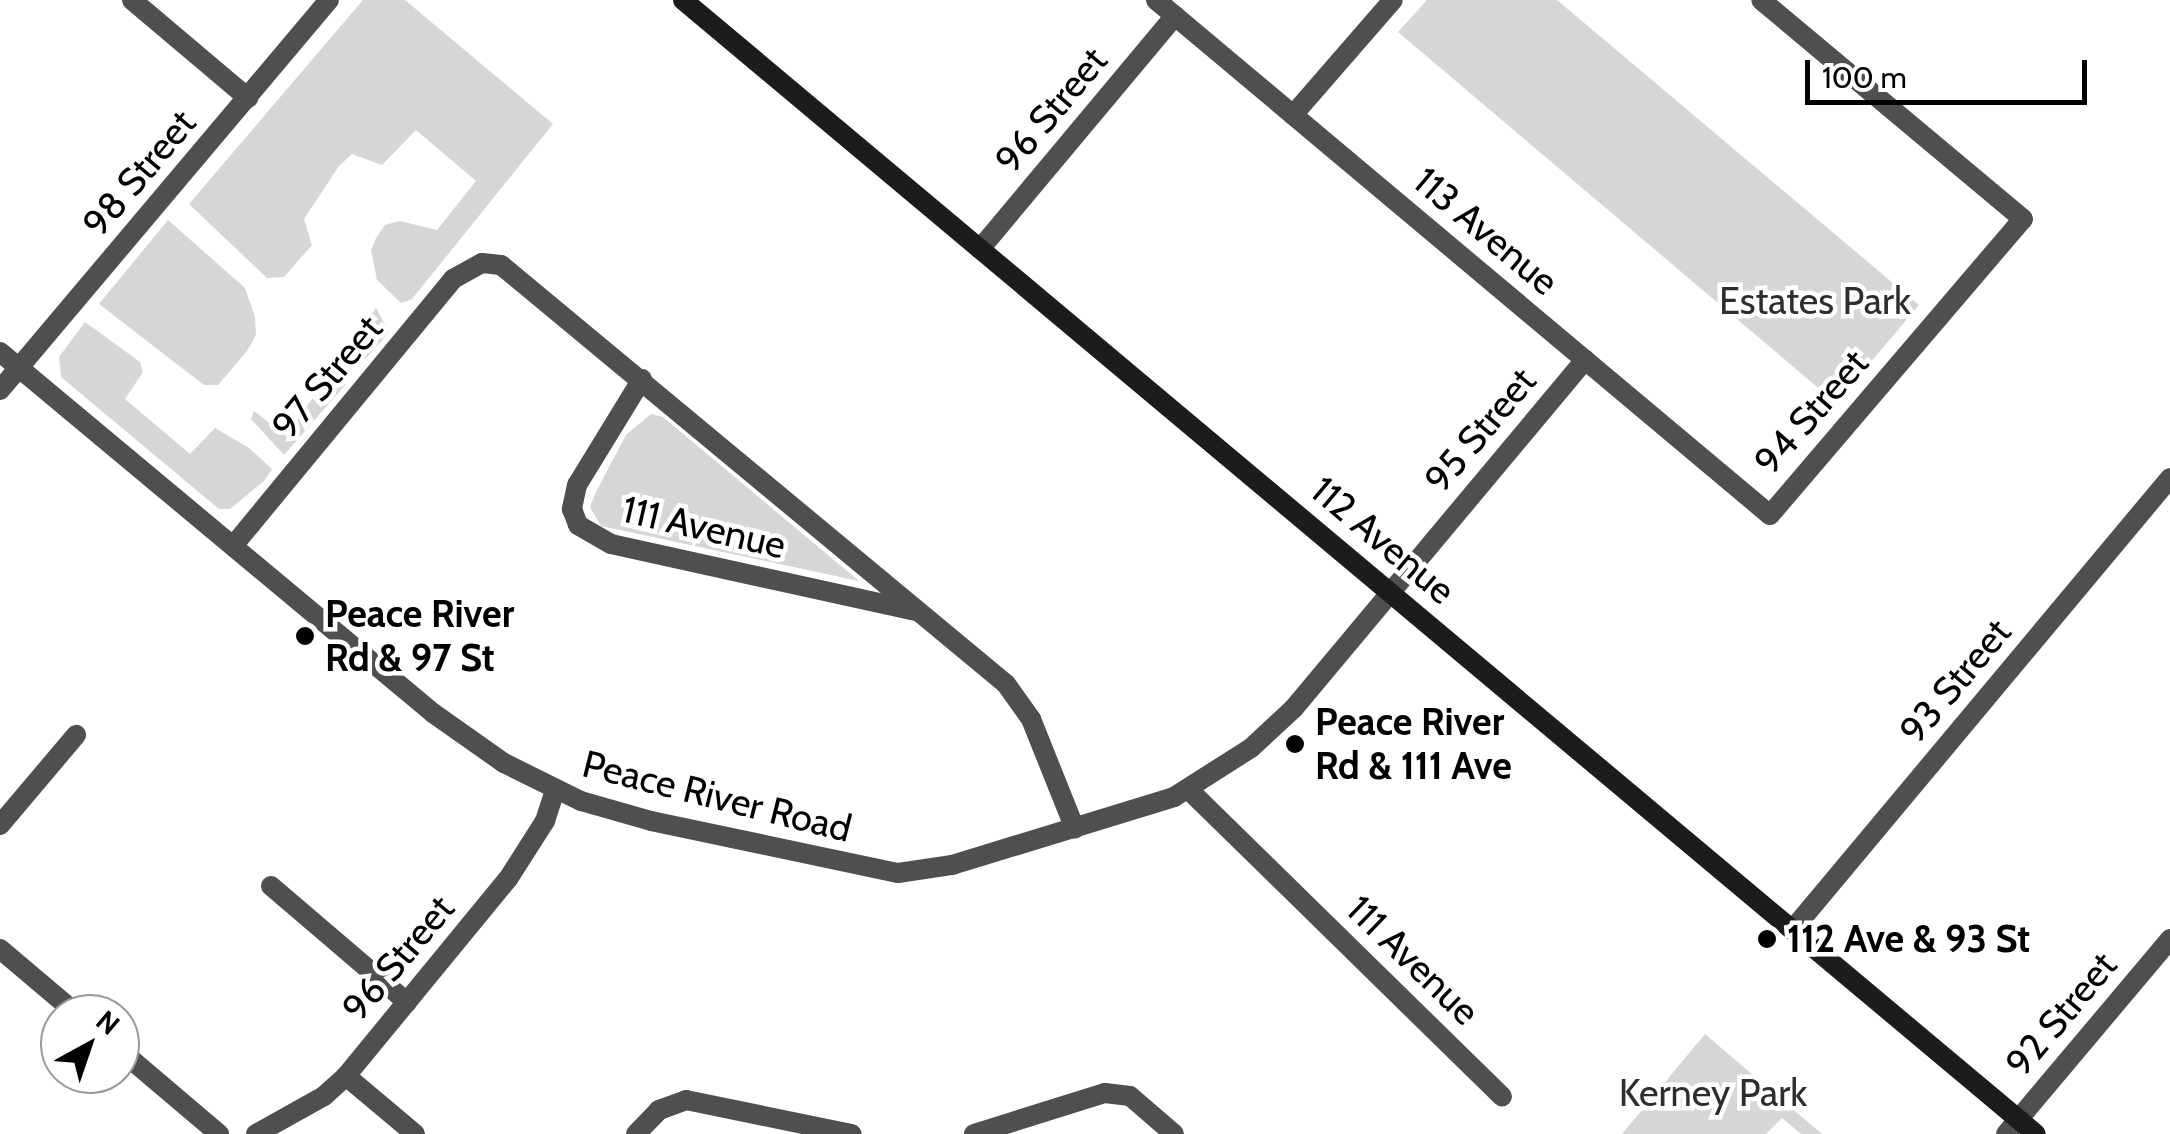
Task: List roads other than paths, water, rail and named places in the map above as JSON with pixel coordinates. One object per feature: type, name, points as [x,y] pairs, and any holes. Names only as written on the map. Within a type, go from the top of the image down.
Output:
[{"type":"street","points":[[132,0],[248,98]]},
{"type":"street","name":"98 Street","points":[[0,390],[329,0]]},
{"type":"street","name":"112 Avenue","points":[[684,0],[1794,928],[2012,1126],[2036,1134]]},
{"type":"street","name":"113 Avenue","points":[[1156,0],[1770,514]]},
{"type":"street","points":[[1293,114],[1393,0]]},
{"type":"street","name":"94 Street","points":[[1762,0],[2023,219],[1770,514]]},
{"type":"street","name":"96 Street","points":[[980,248],[1175,16]]},
{"type":"street","name":"111 Avenue","points":[[482,263],[516,273],[1006,684],[1031,719],[1075,828]]},
{"type":"street","name":"97 Street","points":[[233,546],[453,279],[482,263]]},
{"type":"street","name":"Peace River Road","points":[[0,352],[432,713],[556,791],[650,821],[898,873],[1075,828],[1189,790],[1274,728],[1391,592]]},
{"type":"street","name":"95 Street","points":[[1391,592],[1585,360]]},
{"type":"street","name":"111 Avenue","points":[[642,379],[577,485],[572,509],[578,526],[611,544],[922,612]]},
{"type":"street","name":"93 Street","points":[[1794,928],[2170,478]]},
{"type":"street","points":[[0,824],[76,735]]},
{"type":"street","name":"111 Avenue","points":[[1189,790],[1502,1097]]},
{"type":"street","name":"96 Street","points":[[256,1134],[346,1076],[516,868],[556,791]]},
{"type":"street","points":[[271,886],[407,1002]]},
{"type":"street","name":"92 Street","points":[[2012,1126],[2170,939]]},
{"type":"street","points":[[0,949],[53,994]]},
{"type":"street","points":[[140,1067],[219,1134]]},
{"type":"street","points":[[346,1076],[415,1134]]},
{"type":"street","points":[[974,1134],[1105,1093],[1130,1096],[1174,1134]]},
{"type":"street","points":[[636,1134],[659,1110],[686,1100],[852,1134]]},
{"type":"place","name":"Peace River Rd & 97 St","points":[[305,636]]},
{"type":"place","name":"Peace River Rd & 111 Ave","points":[[1295,744]]},
{"type":"place","name":"112 Ave & 93 St","points":[[1767,939]]},
{"type":"park label","name":"Estates Park","points":[[1815,301]]},
{"type":"park label","name":"Kerney Park","points":[[1713,1093]]}]
